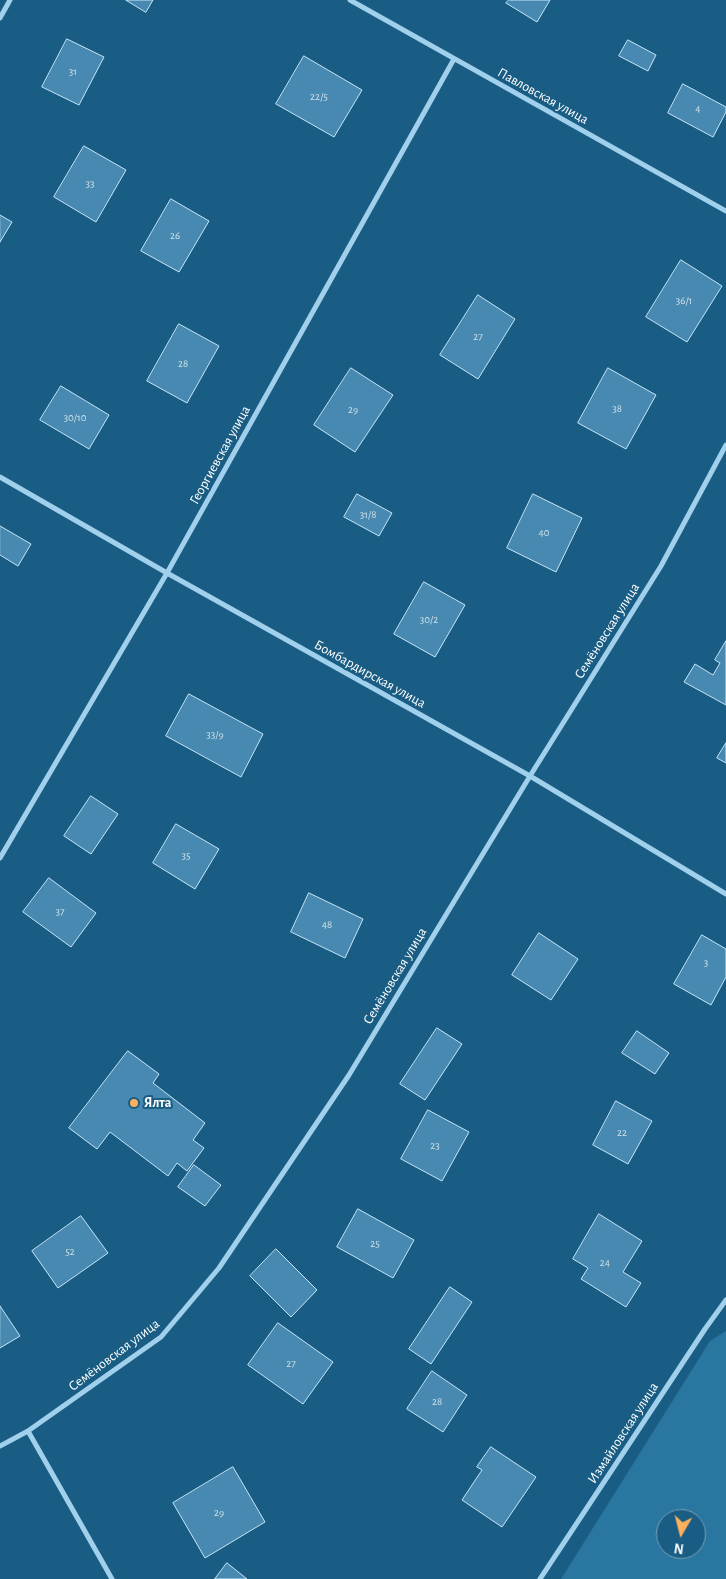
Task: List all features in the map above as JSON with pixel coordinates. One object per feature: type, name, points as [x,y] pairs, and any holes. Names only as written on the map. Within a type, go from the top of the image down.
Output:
[{"type":"street","points":[[0,18],[10,0]]},
{"type":"street","name":"Павловская улица","points":[[350,0],[726,211]]},
{"type":"street","name":"Георгиевская улица","points":[[0,858],[167,573],[454,59]]},
{"type":"street","name":"Семёновская улица","points":[[0,1446],[28,1431],[161,1337],[219,1268],[349,1075],[530,776],[661,566],[726,445]]},
{"type":"street","name":"Бомбардирская улица","points":[[0,477],[167,573],[530,776],[726,894]]},
{"type":"street","name":"Измайловская улица","points":[[540,1579],[726,1300]]},
{"type":"street","points":[[28,1431],[112,1579]]},
{"type":"shaded area","points":[[726,1331],[726,1579],[561,1579],[710,1341]]},
{"type":"building","points":[[126,0],[153,0],[146,12]]},
{"type":"building","points":[[509,0],[550,0],[537,22],[506,3]]},
{"type":"building","points":[[67,39],[104,57],[79,105],[42,87]]},
{"type":"building","points":[[628,40],[656,55],[648,71],[619,56]]},
{"type":"building","points":[[304,56],[362,90],[334,137],[276,104]]},
{"type":"building","points":[[683,84],[726,107],[726,112],[713,137],[668,113]]},
{"type":"building","points":[[84,146],[126,170],[96,222],[54,197]]},
{"type":"building","points":[[171,199],[209,221],[179,272],[141,251]]},
{"type":"building","points":[[0,215],[12,222],[0,242]]},
{"type":"building","points":[[681,260],[722,286],[687,342],[646,317]]},
{"type":"building","points":[[478,295],[515,319],[478,379],[440,355]]},
{"type":"building","points":[[179,324],[219,346],[187,403],[147,381]]},
{"type":"building","points":[[351,368],[393,395],[355,452],[314,425]]},
{"type":"building","points":[[608,368],[656,395],[626,449],[578,423]]},
{"type":"building","points":[[61,386],[109,415],[89,449],[40,420]]},
{"type":"building","points":[[357,494],[392,513],[379,536],[344,517]]},
{"type":"building","points":[[533,494],[582,518],[556,572],[507,548]]},
{"type":"building","points":[[0,526],[31,544],[18,566],[0,555]]},
{"type":"building","points":[[424,582],[465,605],[435,657],[394,634]]},
{"type":"building","points":[[726,641],[726,705],[684,682],[695,664],[713,675],[720,663],[715,660]]},
{"type":"building","points":[[189,694],[263,734],[241,777],[166,736]]},
{"type":"building","points":[[726,743],[726,763],[717,758]]},
{"type":"building","points":[[91,796],[118,814],[91,854],[64,836]]},
{"type":"building","points":[[176,824],[219,849],[195,889],[153,863]]},
{"type":"building","points":[[49,878],[96,913],[71,947],[23,912]]},
{"type":"building","points":[[309,893],[363,919],[345,958],[291,932]]},
{"type":"building","points":[[539,933],[578,959],[551,1000],[512,975]]},
{"type":"building","points":[[702,935],[726,949],[726,977],[711,1005],[674,984]]},
{"type":"building","points":[[437,1028],[462,1044],[425,1100],[400,1084]]},
{"type":"building","points":[[637,1031],[669,1053],[655,1074],[622,1053]]},
{"type":"building","name":"Ялта","points":[[128,1051],[159,1074],[153,1083],[205,1123],[193,1140],[204,1148],[187,1171],[177,1163],[168,1176],[110,1132],[97,1149],[69,1128]]},
{"type":"building","points":[[616,1101],[652,1121],[628,1164],[593,1145]]},
{"type":"building","points":[[428,1110],[469,1132],[442,1181],[401,1159]]},
{"type":"building","points":[[194,1165],[221,1185],[205,1206],[178,1187]]},
{"type":"building","points":[[358,1209],[414,1240],[393,1278],[337,1247]]},
{"type":"building","points":[[599,1214],[642,1241],[623,1272],[641,1283],[626,1307],[581,1279],[588,1268],[573,1259]]},
{"type":"building","points":[[81,1216],[108,1253],[58,1288],[32,1251]]},
{"type":"building","points":[[276,1249],[317,1290],[291,1317],[250,1276]]},
{"type":"building","points":[[450,1287],[472,1302],[431,1364],[409,1349]]},
{"type":"building","points":[[0,1306],[20,1336],[0,1348]]},
{"type":"building","points":[[278,1323],[333,1362],[303,1404],[248,1365]]},
{"type":"building","points":[[432,1371],[467,1395],[443,1432],[407,1409]]},
{"type":"building","points":[[491,1447],[536,1477],[502,1527],[462,1500],[482,1470],[477,1467]]},
{"type":"building","points":[[233,1467],[265,1522],[205,1558],[173,1503]]},
{"type":"building","points":[[227,1563],[247,1579],[215,1579]]},
{"type":"place","name":"Ялта","points":[[134,1103]]}]
